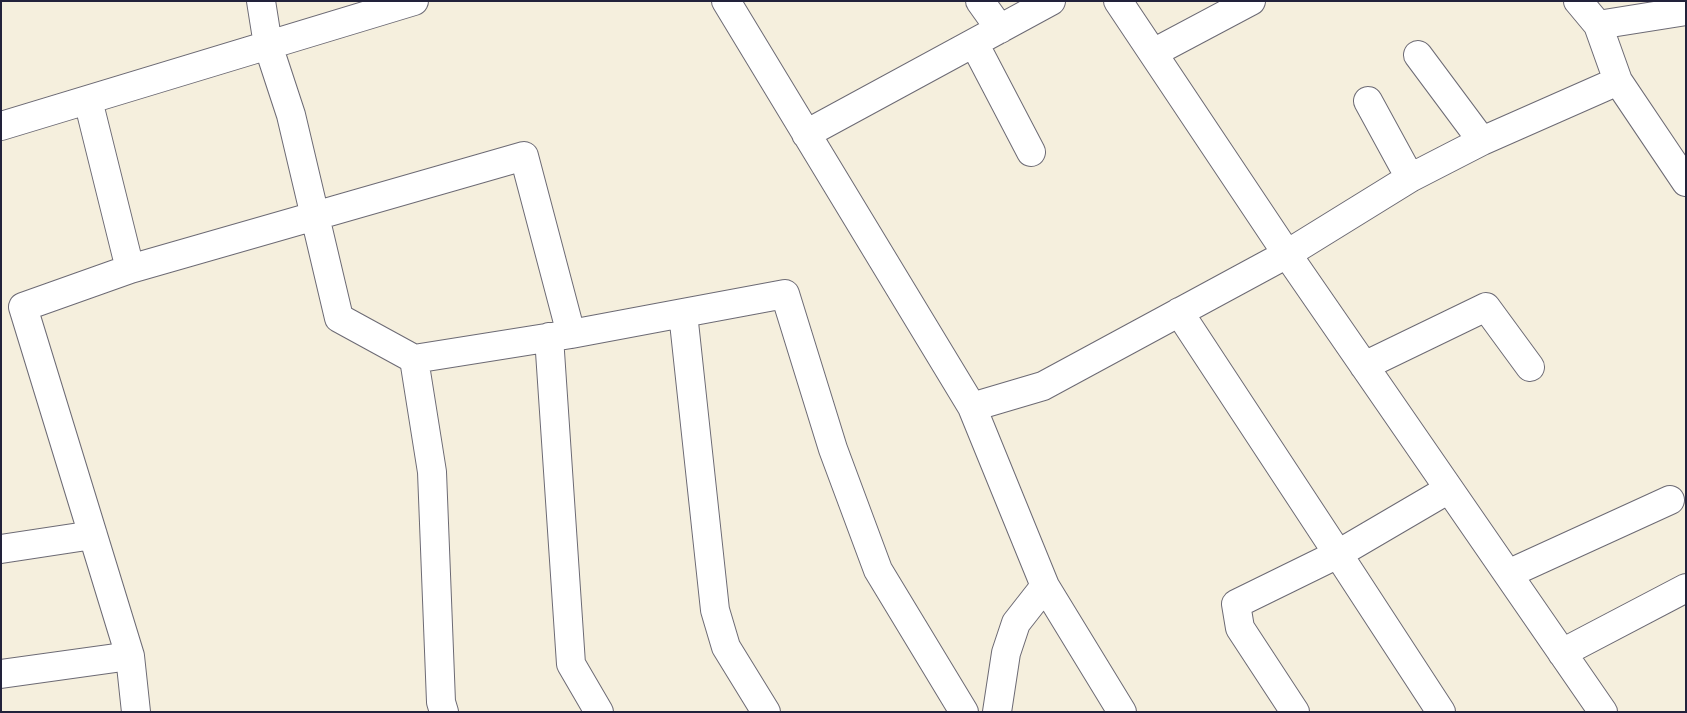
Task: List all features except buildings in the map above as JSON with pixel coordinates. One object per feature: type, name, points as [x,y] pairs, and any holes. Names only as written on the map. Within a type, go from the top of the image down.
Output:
[{"type":"street","points":[[261,1],[268,45],[291,115],[339,318],[414,359],[560,336],[785,294],[833,449],[878,570],[964,712]]},
{"type":"street","points":[[726,1],[972,407],[1044,586],[1122,712]]},
{"type":"street","points":[[980,1],[1000,29]]},
{"type":"street","points":[[806,134],[1051,1]]},
{"type":"street","points":[[1118,1],[1287,254],[1603,712]]},
{"type":"street","points":[[1153,53],[1251,1]]},
{"type":"street","points":[[1578,1],[1598,25],[1618,81],[1686,182]]},
{"type":"street","points":[[1,126],[401,3]]},
{"type":"street","points":[[1598,25],[1686,11]]},
{"type":"street","points":[[974,44],[1031,152]]},
{"type":"street","points":[[1418,56],[1482,142]]},
{"type":"street","points":[[972,407],[1043,386],[1287,254],[1410,178],[1482,142],[1618,81]]},
{"type":"street","points":[[88,100],[130,269]]},
{"type":"street","points":[[1368,101],[1410,178]]},
{"type":"street","points":[[136,712],[130,656],[93,534],[12,310],[130,269],[524,156],[560,336],[570,664],[599,712]]},
{"type":"street","points":[[1364,366],[1486,307],[1530,368]]},
{"type":"street","points":[[1179,312],[1441,712]]},
{"type":"street","points":[[683,313],[715,610],[726,647],[766,712]]},
{"type":"street","points":[[414,359],[432,472],[441,702],[444,712]]},
{"type":"street","points":[[1294,712],[1240,628],[1236,604],[1338,554],[1449,489]]},
{"type":"street","points":[[1508,574],[1670,500]]},
{"type":"street","points":[[1,549],[93,534]]},
{"type":"street","points":[[997,712],[1006,653],[1016,623],[1044,586]]},
{"type":"street","points":[[1562,653],[1686,588]]},
{"type":"street","points":[[1,674],[130,656]]}]
